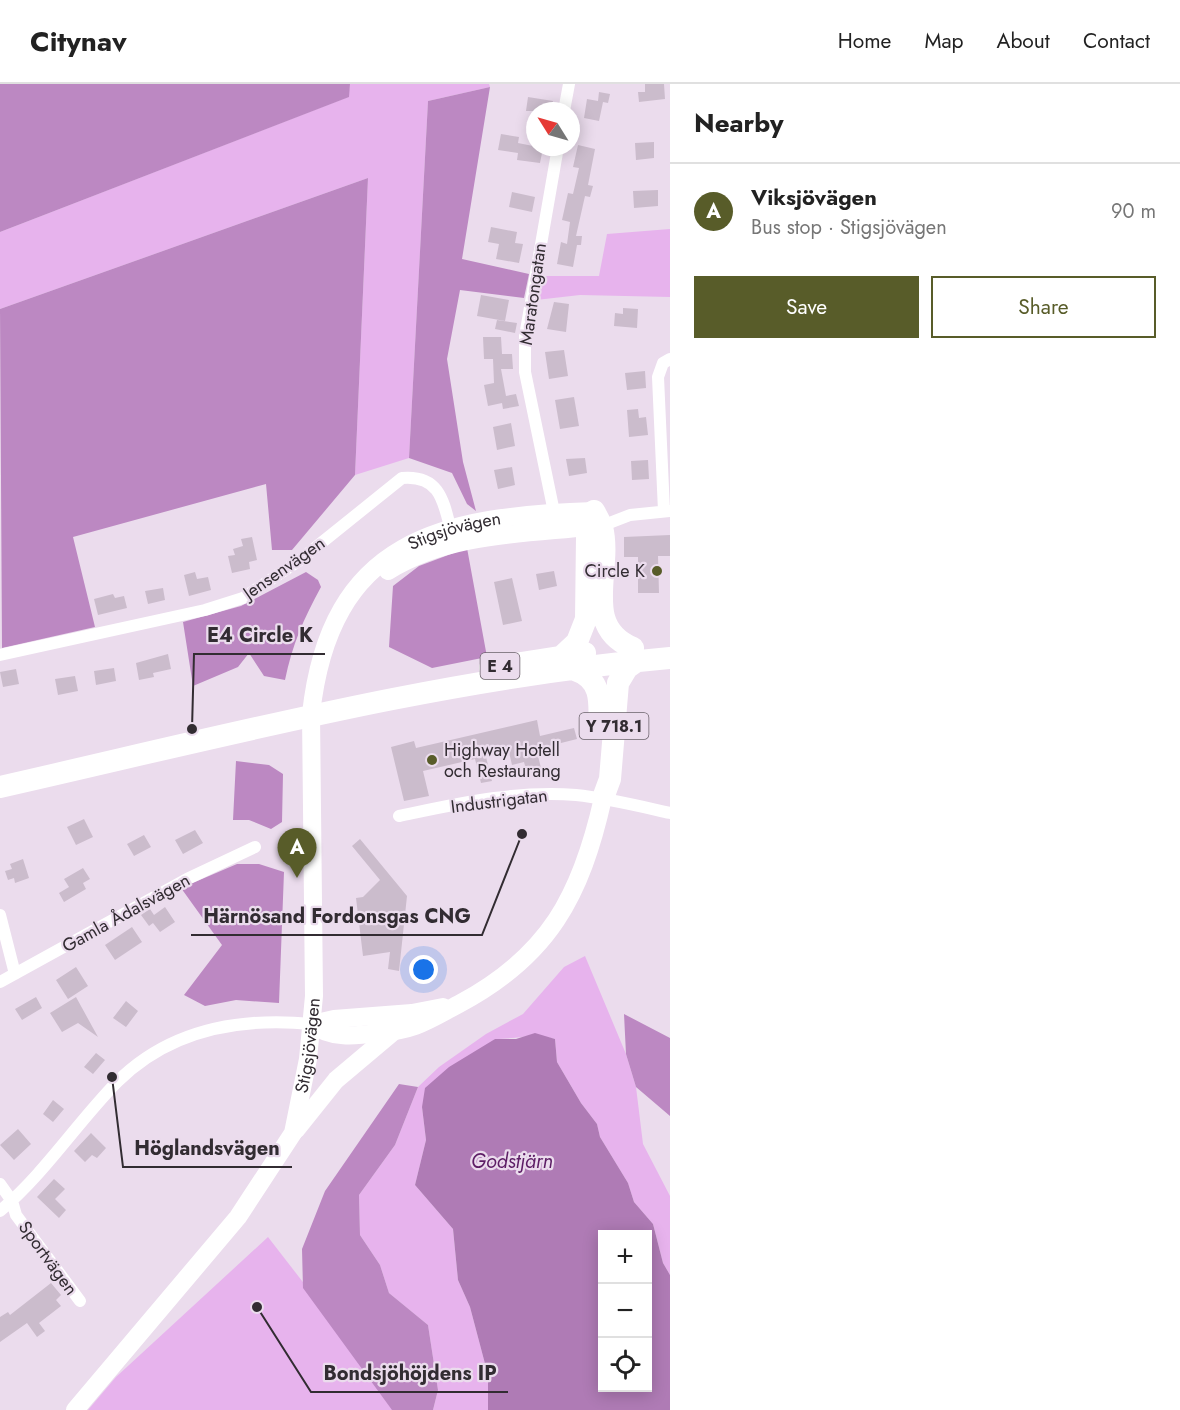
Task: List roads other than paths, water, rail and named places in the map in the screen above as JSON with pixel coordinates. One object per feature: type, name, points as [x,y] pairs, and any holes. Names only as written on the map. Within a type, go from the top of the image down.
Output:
[{"type":"highway","points":[[595,522],[602,612],[606,626],[620,643],[635,654]]},
{"type":"highway","points":[[569,663],[586,619],[595,522]]},
{"type":"highway","name":"E 4","points":[[0,771],[333,705],[404,682],[635,654],[670,645]]},
{"type":"highway","name":"E 4","points":[[635,654],[670,658]]},
{"type":"highway","name":"Y 718.1","points":[[603,798],[610,779],[618,683],[635,654]]},
{"type":"highway","name":"Y 718.1","points":[[569,663],[590,678],[600,699],[597,781],[603,798]]},
{"type":"highway","name":"E 4","points":[[0,787],[273,718]]},
{"type":"main road","name":"Stigsjövägen","points":[[75,1410],[238,1217],[293,1133],[312,1024],[315,922],[311,714],[319,662],[354,589],[376,567],[402,548],[450,527],[554,512],[595,522]]},
{"type":"main road","name":"Stigsjövägen","points":[[343,609],[381,576],[408,559],[438,548],[483,538],[595,522]]},
{"type":"main road","name":"Y 718.1","points":[[312,1024],[321,1032],[331,1034],[393,1032],[426,1024],[456,1005],[485,991],[520,964],[559,918],[585,864],[603,798]]},
{"type":"main road","name":"Y 718.1","points":[[312,1024],[334,1019],[412,1013],[456,1005]]},
{"type":"main road","points":[[293,1133],[336,1080],[393,1032]]},
{"type":"street","points":[[566,102],[569,84]]},
{"type":"street","name":"Maratongatan","points":[[554,512],[525,372],[525,336],[556,156]]},
{"type":"street","points":[[595,522],[667,511],[658,377],[663,363],[670,359]]},
{"type":"street","name":"Jensenvägen","points":[[0,655],[205,610],[243,598],[300,560],[402,478],[420,478],[436,488],[450,527]]},
{"type":"street","points":[[595,522],[630,515]]},
{"type":"street","name":"Industrigatan","points":[[399,816],[517,795],[575,795],[603,798],[670,813]]},
{"type":"street","name":"Gamla Ådalsvägen","points":[[0,982],[187,879],[255,847]]},
{"type":"street","points":[[0,915],[15,974]]},
{"type":"street","points":[[0,1211],[44,1170],[118,1081],[159,1050],[188,1035],[220,1026],[263,1021],[312,1024]]},
{"type":"street","name":"Sportvägen","points":[[0,1184],[12,1201],[16,1215],[80,1301]]},
{"type":"water","name":"Godstjärn","points":[[535,1033],[555,1039],[557,1062],[581,1103],[597,1124],[600,1137],[628,1183],[634,1202],[653,1224],[663,1263],[670,1275],[670,1410],[488,1410],[488,1375],[470,1307],[458,1280],[453,1229],[415,1185],[426,1140],[422,1107],[425,1088],[449,1067],[495,1039],[516,1039]]},
{"type":"place","name":"Circle K","points":[[657,571]]},
{"type":"place","name":"E4 Circle K","points":[[192,729]]},
{"type":"place","name":"Highway Hotell och Restaurang","points":[[432,760]]},
{"type":"place","name":"Härnösand Fordonsgas CNG","points":[[522,834]]},
{"type":"place","name":"Viksjövägen","points":[[297,878]]},
{"type":"place","name":"Höglandsvägen","points":[[112,1077]]},
{"type":"place","name":"Bondsjöhöjdens IP","points":[[257,1307]]}]
